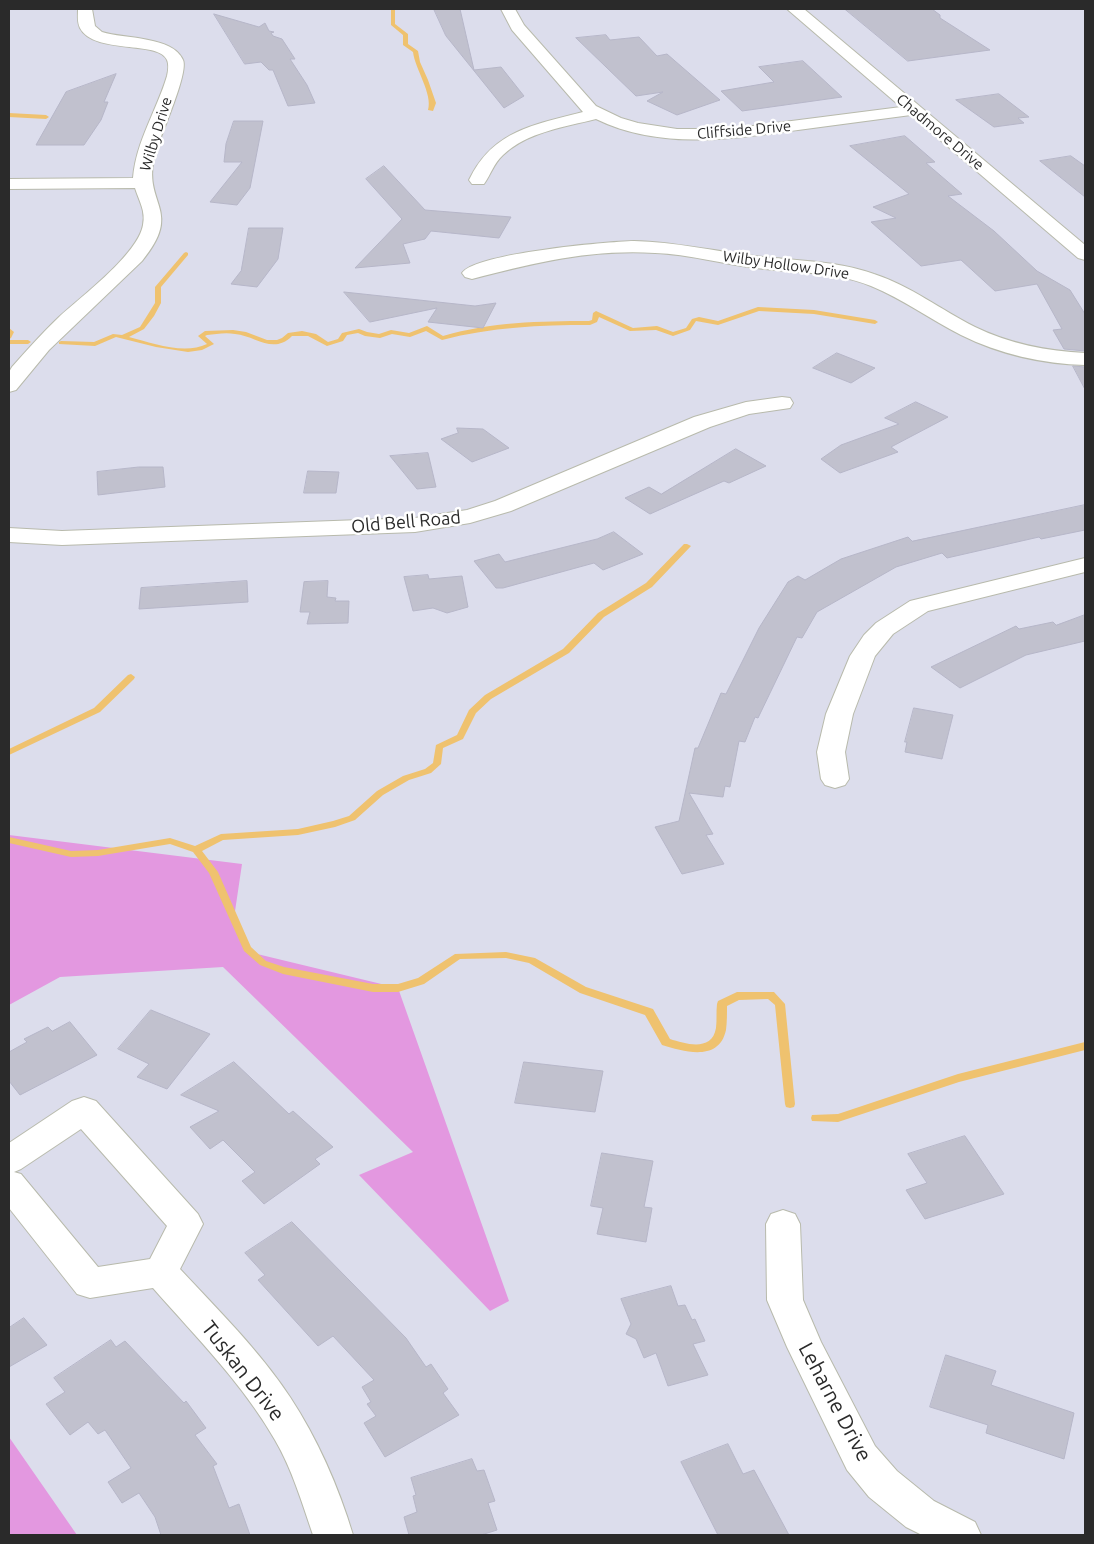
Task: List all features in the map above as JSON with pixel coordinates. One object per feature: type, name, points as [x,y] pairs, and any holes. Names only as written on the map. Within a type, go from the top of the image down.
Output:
[{"type":"street","name":"Wilby Drive","points":[[9,386],[54,333],[141,249],[154,220],[153,208],[143,183],[143,170],[156,124],[176,74],[178,67],[176,60],[168,51],[157,47],[113,40],[92,32],[87,27],[85,9]]},
{"type":"street","name":"Cliffside Drive","points":[[508,9],[517,27],[584,104],[596,114],[637,128],[705,136],[913,110]]},
{"type":"street","name":"Chadmore Drive","points":[[795,9],[1085,254]]},
{"type":"street","points":[[478,180],[482,166],[488,157],[506,142],[596,114]]},
{"type":"street","points":[[9,184],[143,183]]},
{"type":"street","name":"Wilby Hollow Drive","points":[[472,273],[505,262],[636,246],[675,249],[754,262],[822,267],[869,278],[970,332],[1023,350],[1048,356],[1085,359]]},
{"type":"street","name":"Old Bell Road","points":[[9,535],[62,538],[415,525],[443,521],[503,506],[718,416],[746,408],[782,403]]},
{"type":"street","points":[[835,779],[831,751],[838,715],[868,647],[883,630],[900,616],[919,606],[1085,564]]},
{"type":"street","points":[[9,1160],[84,1110],[186,1224],[161,1272],[90,1283],[9,1184]]},
{"type":"street","name":"Leharne Drive","points":[[783,1224],[785,1300],[805,1347],[861,1458],[883,1484],[920,1514],[961,1535]]},
{"type":"street","name":"Tuskan Drive","points":[[161,1272],[262,1389],[284,1422],[321,1499],[333,1535]]},
{"type":"shaded area","points":[[9,835],[242,864],[234,918],[253,953],[398,988],[509,1301],[490,1311],[359,1175],[413,1152],[223,967],[60,977],[9,1005]]},
{"type":"shaded area","points":[[9,1437],[77,1535],[9,1535]]},
{"type":"building","points":[[434,9],[460,9],[474,70],[501,67],[524,96],[504,108],[446,36]]},
{"type":"building","points":[[845,9],[932,9],[940,15],[940,18],[990,50],[908,61]]},
{"type":"building","points":[[214,14],[259,27],[265,23],[269,31],[274,32],[271,33],[273,36],[282,39],[295,59],[290,59],[307,85],[315,103],[288,106],[273,70],[269,70],[261,62],[245,64]]},
{"type":"building","points":[[606,35],[610,40],[639,37],[657,56],[667,54],[720,100],[677,115],[647,101],[663,92],[636,96],[576,38]]},
{"type":"building","points":[[803,61],[842,97],[742,111],[721,91],[774,82],[759,67]]},
{"type":"building","points":[[116,74],[104,102],[108,102],[101,120],[84,145],[36,145],[66,92]]},
{"type":"building","points":[[999,94],[1029,117],[1018,118],[1024,123],[994,127],[956,100]]},
{"type":"building","points":[[234,121],[263,121],[250,188],[237,205],[210,202],[242,162],[224,162],[226,144]]},
{"type":"building","points":[[905,136],[935,162],[926,163],[962,194],[948,196],[994,231],[1037,271],[1070,290],[1085,314],[1085,351],[1064,349],[1053,330],[1062,329],[1037,284],[995,291],[961,260],[921,266],[871,222],[896,218],[873,207],[909,194],[850,146]]},
{"type":"building","points":[[1071,156],[1085,166],[1085,197],[1040,161]]},
{"type":"building","points":[[384,166],[425,210],[511,217],[499,238],[431,231],[425,239],[403,244],[410,263],[355,268],[402,219],[366,179]]},
{"type":"building","points":[[249,228],[283,228],[278,259],[257,287],[231,284],[241,271]]},
{"type":"building","points":[[344,292],[475,306],[496,303],[483,328],[428,322],[437,308],[370,322]]},
{"type":"building","points":[[837,353],[875,368],[851,383],[813,368]]},
{"type":"building","points":[[1073,366],[1085,367],[1085,389]]},
{"type":"building","points":[[916,402],[948,417],[891,447],[898,452],[840,473],[821,459],[841,445],[899,424],[885,418]]},
{"type":"building","points":[[457,428],[483,429],[509,448],[472,462],[441,439],[458,433]]},
{"type":"building","points":[[736,449],[766,466],[729,483],[724,481],[650,514],[625,498],[649,487],[661,494]]},
{"type":"building","points":[[428,453],[436,487],[417,489],[390,456]]},
{"type":"building","points":[[139,467],[163,467],[165,487],[98,495],[97,472]]},
{"type":"building","points":[[308,471],[339,472],[336,493],[304,493]]},
{"type":"building","points":[[1085,505],[1085,530],[1041,539],[1039,537],[947,558],[942,553],[896,567],[817,612],[802,638],[797,637],[758,718],[755,717],[745,742],[739,741],[730,787],[725,786],[723,797],[689,793],[713,834],[706,835],[724,864],[682,874],[655,827],[679,821],[695,748],[698,748],[721,693],[726,694],[759,628],[788,582],[798,576],[805,580],[841,559],[908,537],[912,541]]},
{"type":"building","points":[[614,532],[643,554],[603,570],[594,563],[503,588],[496,588],[474,561],[499,554],[505,562],[597,539]]},
{"type":"building","points":[[428,575],[429,579],[462,576],[468,607],[447,613],[433,608],[413,611],[404,577]]},
{"type":"building","points":[[247,581],[248,602],[139,609],[141,588]]},
{"type":"building","points":[[328,581],[327,597],[336,598],[335,601],[349,601],[348,623],[307,624],[310,612],[300,612],[304,582]]},
{"type":"building","points":[[1085,615],[1085,641],[1026,655],[960,688],[931,667],[1016,626],[1019,629],[1053,622],[1056,625]]},
{"type":"building","points":[[914,708],[953,715],[942,759],[905,752],[907,742],[905,742]]},
{"type":"building","points":[[151,1010],[210,1034],[167,1089],[137,1077],[149,1064],[118,1049]]},
{"type":"building","points":[[70,1022],[97,1055],[20,1095],[9,1081],[9,1052],[27,1042],[24,1039],[48,1027],[52,1031]]},
{"type":"building","points":[[234,1062],[289,1114],[293,1111],[333,1147],[315,1159],[320,1164],[264,1204],[242,1181],[255,1172],[223,1140],[210,1149],[190,1127],[219,1111],[181,1095]]},
{"type":"building","points":[[524,1062],[603,1071],[595,1112],[515,1103]]},
{"type":"building","points":[[965,1136],[1004,1194],[925,1219],[906,1190],[927,1183],[908,1154]]},
{"type":"building","points":[[602,1153],[653,1161],[644,1207],[652,1208],[646,1242],[597,1234],[603,1208],[591,1206]]},
{"type":"building","points":[[292,1222],[406,1338],[426,1367],[431,1364],[448,1389],[443,1393],[459,1415],[385,1457],[364,1423],[376,1416],[367,1404],[371,1402],[362,1387],[374,1380],[333,1336],[318,1346],[258,1280],[265,1275],[245,1253]]},
{"type":"building","points":[[671,1286],[678,1306],[685,1305],[692,1320],[695,1319],[705,1341],[693,1344],[708,1375],[668,1386],[656,1353],[644,1358],[636,1339],[626,1334],[631,1324],[621,1299]]},
{"type":"building","points":[[24,1318],[47,1345],[9,1367],[9,1328]]},
{"type":"building","points":[[111,1340],[116,1347],[125,1341],[184,1403],[186,1401],[206,1428],[195,1435],[217,1464],[213,1466],[229,1508],[239,1504],[250,1535],[161,1535],[155,1517],[139,1493],[122,1503],[108,1482],[131,1468],[105,1430],[98,1434],[88,1422],[70,1435],[46,1404],[65,1392],[54,1378]]},
{"type":"building","points":[[946,1355],[996,1371],[991,1385],[1074,1413],[1064,1459],[986,1433],[988,1425],[930,1407]]},
{"type":"building","points":[[728,1444],[743,1474],[754,1470],[789,1535],[718,1535],[681,1462]]},
{"type":"building","points":[[472,1459],[477,1471],[484,1470],[495,1501],[488,1503],[497,1530],[481,1535],[409,1535],[404,1517],[417,1512],[413,1496],[416,1495],[411,1478]]},
{"type":"waterway","points":[[393,9],[393,25],[406,34],[405,45],[415,51],[417,62],[426,80],[433,103],[431,110]]},
{"type":"waterway","points":[[9,115],[46,117]]},
{"type":"waterway","points":[[126,337],[124,336],[142,328],[151,316],[158,303],[158,287],[186,254]]},
{"type":"waterway","points":[[61,343],[95,344],[115,335],[156,346],[179,350],[196,350],[211,344],[201,336],[205,333],[225,331],[244,333],[272,343],[284,340],[290,334],[306,333],[314,335],[327,344],[341,340],[344,334],[359,331],[365,334],[380,336],[391,332],[410,335],[427,328],[442,338],[478,329],[496,327],[590,323],[595,321],[596,313],[632,330],[657,328],[673,334],[688,329],[694,320],[699,319],[718,323],[758,309],[814,312],[875,322]]},
{"type":"waterway","points":[[9,330],[11,332],[9,337]]},
{"type":"waterway","points":[[9,342],[28,342]]},
{"type":"waterway","points":[[196,850],[221,837],[298,832],[335,824],[352,818],[380,793],[406,778],[428,771],[437,764],[439,747],[460,737],[472,712],[488,697],[566,651],[601,615],[649,585],[687,546]]},
{"type":"waterway","points":[[9,752],[97,710],[131,677]]},
{"type":"waterway","points":[[9,840],[71,854],[98,853],[170,841],[196,850]]},
{"type":"waterway","points":[[196,850],[213,872],[247,949],[263,963],[283,970],[373,988],[398,988],[421,981],[458,956],[506,955],[532,960],[583,990],[649,1012],[666,1042],[696,1049],[710,1046],[715,1042],[721,1028],[722,1004],[737,996],[770,995],[780,1004],[790,1104]]},
{"type":"waterway","points":[[816,1118],[838,1118],[958,1078],[1085,1046]]}]
